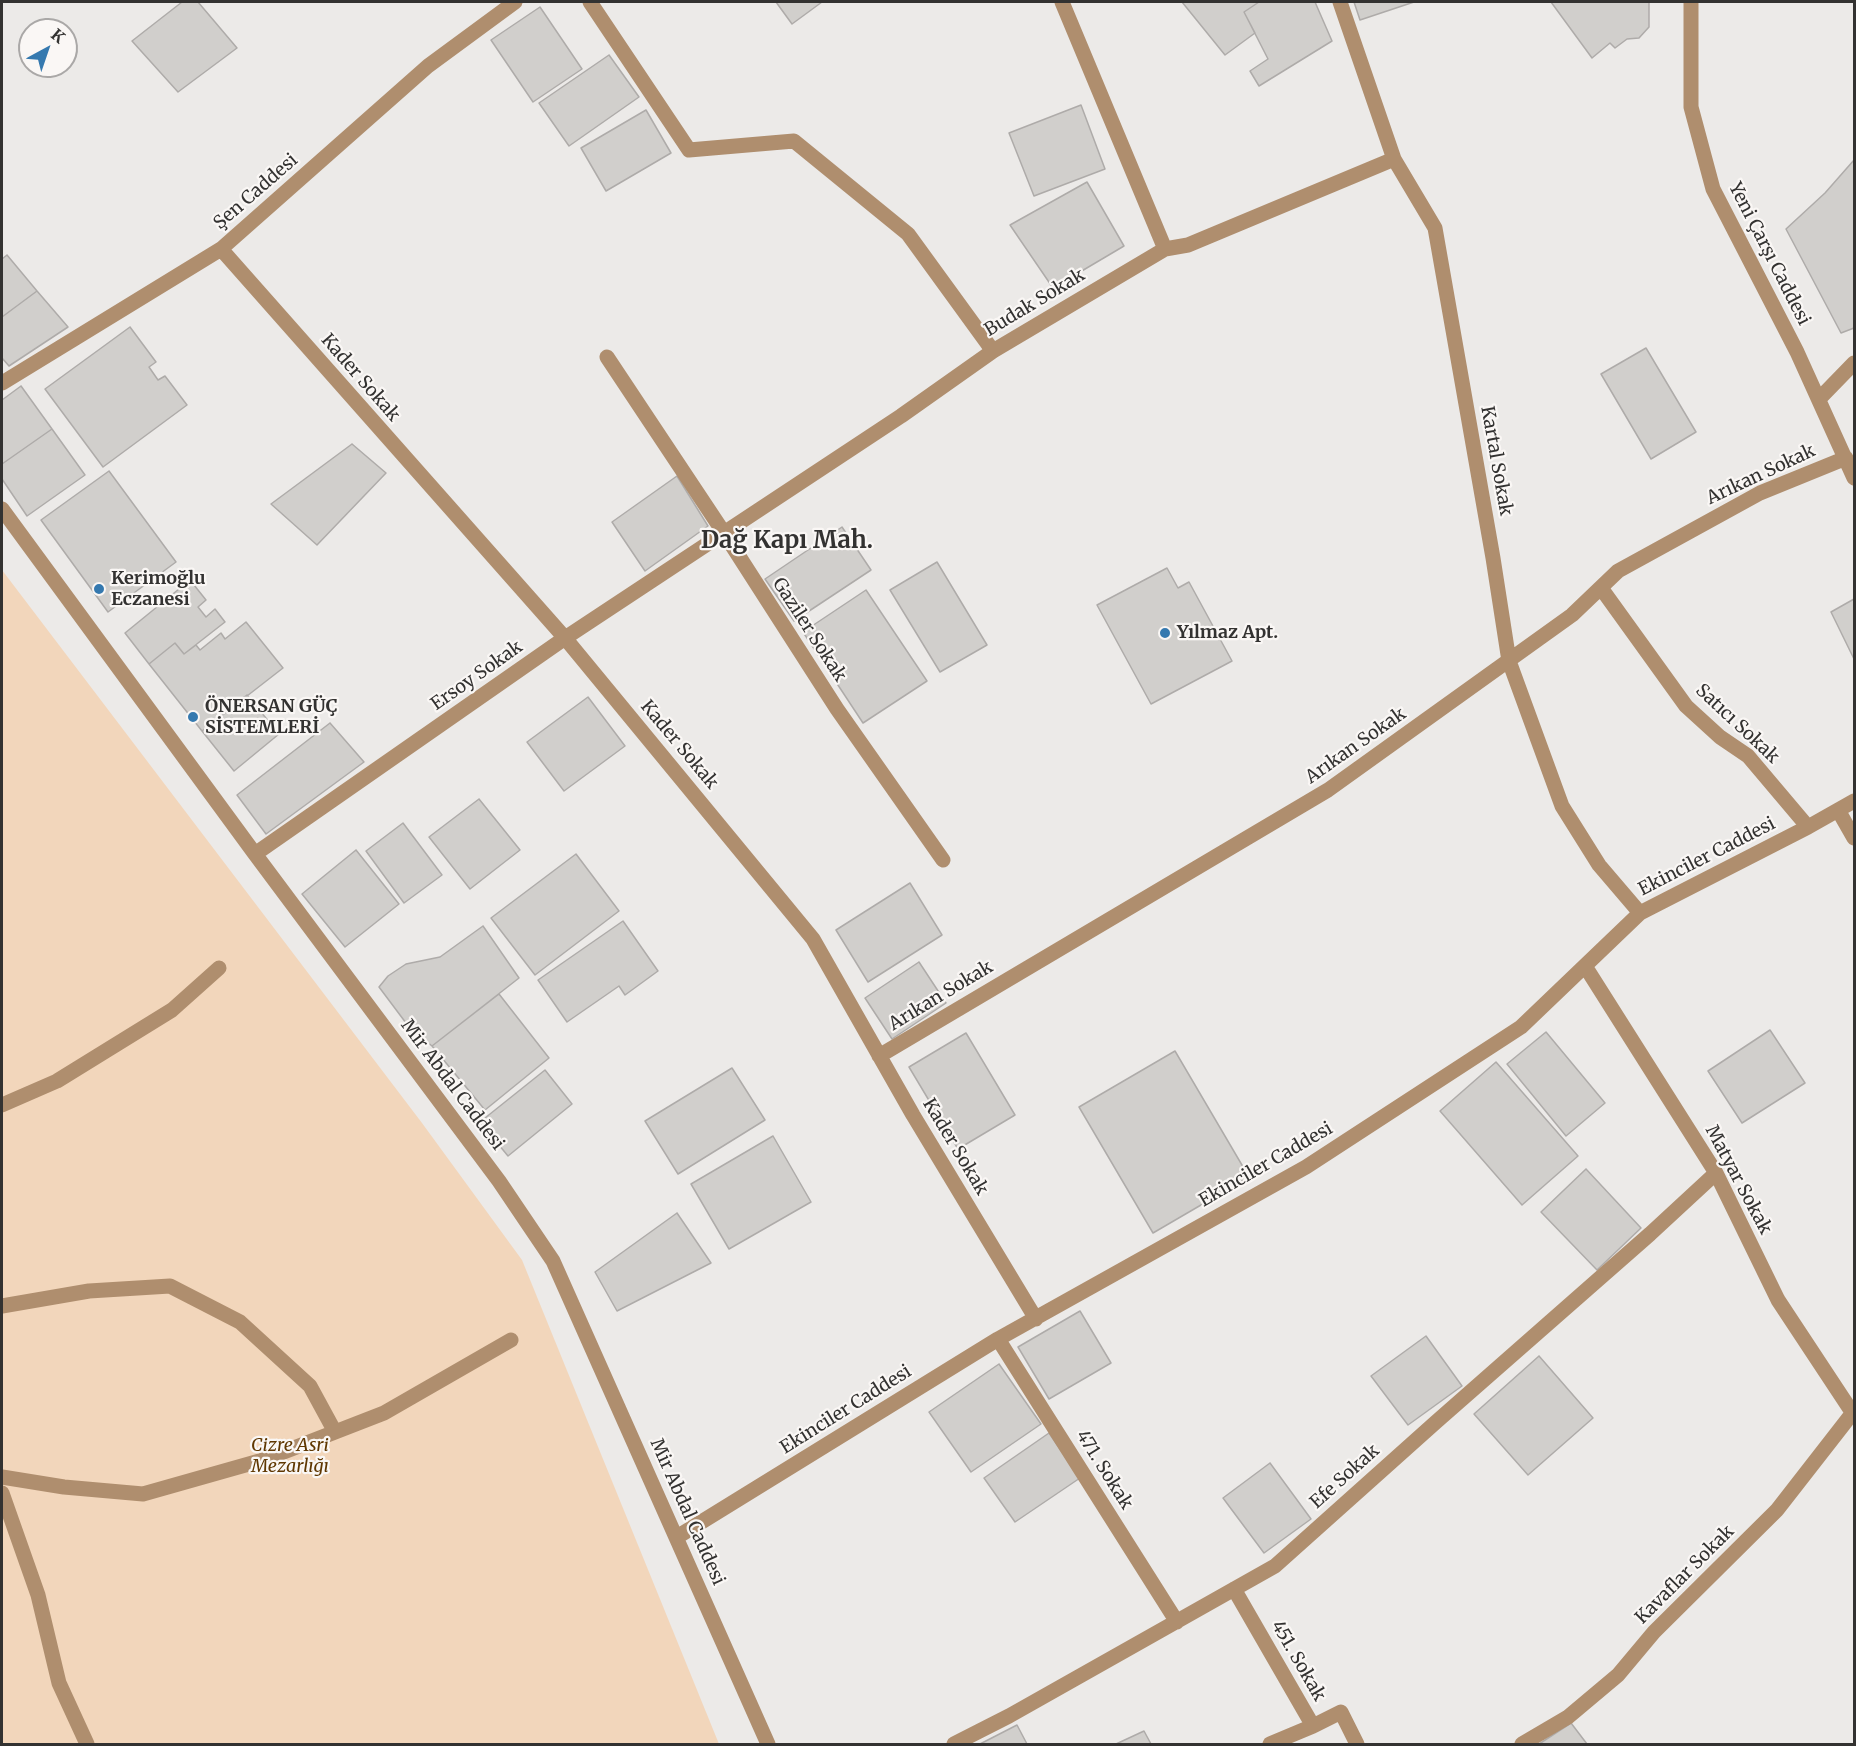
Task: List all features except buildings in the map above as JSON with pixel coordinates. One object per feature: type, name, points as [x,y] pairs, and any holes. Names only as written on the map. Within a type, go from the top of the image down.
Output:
[{"type":"street","name":"Şen Caddesi","points":[[2,383],[221,249],[428,66],[515,2]]},
{"type":"street","points":[[590,2],[689,150],[794,141],[908,234],[993,351]]},
{"type":"street","points":[[1062,2],[1165,249]]},
{"type":"street","name":"Kartal Sokak","points":[[1340,2],[1394,159],[1435,228],[1509,661],[1562,806],[1599,865],[1640,913]]},
{"type":"street","name":"Yeni Çarşı Caddesi","points":[[1691,2],[1691,107],[1713,189],[1797,352],[1854,478]]},
{"type":"street","name":"Budak Sokak","points":[[724,533],[901,416],[993,351],[1165,249],[1188,245],[1394,159]]},
{"type":"street","name":"Kader Sokak","points":[[221,249],[565,638],[813,939],[879,1056],[1036,1319]]},
{"type":"street","name":"Gaziler Sokak","points":[[607,357],[837,709],[943,860]]},
{"type":"street","points":[[1818,399],[1854,363]]},
{"type":"street","name":"Arıkan Sokak","points":[[879,1056],[1328,790],[1572,615],[1618,571],[1760,493],[1845,458]]},
{"type":"street","name":"Mir Abdal Caddesi","points":[[2,508],[255,854],[499,1181],[553,1261],[768,1744]]},
{"type":"street","name":"Ersoy Sokak","points":[[255,854],[565,638],[724,533]]},
{"type":"street","name":"Satıcı Sokak","points":[[1601,588],[1686,706],[1720,737],[1748,756],[1809,827]]},
{"type":"street","name":"Ekinciler Caddesi","points":[[677,1537],[998,1339],[1305,1167],[1521,1027],[1640,913],[1809,827],[1854,801]]},
{"type":"street","points":[[1838,810],[1854,838]]},
{"type":"street","name":"Matyar Sokak","points":[[1585,966],[1716,1173],[1778,1300],[1854,1413]]},
{"type":"street","points":[[2,1106],[57,1081],[172,1010],[219,968]]},
{"type":"street","name":"Efe Sokak","points":[[954,1744],[1010,1716],[1275,1566],[1716,1173]]},
{"type":"street","points":[[2,1306],[89,1291],[170,1286],[240,1322],[310,1386],[335,1432]]},
{"type":"street","name":"471. Sokak","points":[[998,1339],[1177,1622]]},
{"type":"street","points":[[2,1477],[64,1487],[143,1494],[263,1460],[384,1413],[512,1340]]},
{"type":"street","name":"Kavaflar Sokak","points":[[1521,1744],[1568,1716],[1618,1675],[1654,1632],[1777,1510],[1854,1413]]},
{"type":"street","points":[[2,1493],[38,1595],[59,1683],[87,1744]]},
{"type":"street","name":"451. Sokak","points":[[1234,1589],[1313,1726],[1341,1712],[1358,1744]]},
{"type":"street","points":[[1270,1744],[1313,1726]]},
{"type":"green space","name":"Cizre Asri Mezarlığı","points":[[2,570],[422,1123],[522,1260],[719,1744],[2,1744]]},
{"type":"place","name":"Kerimoğlu Eczanesi","points":[[99,589]]},
{"type":"place","name":"Yılmaz Apt.","points":[[1165,633]]},
{"type":"place","name":"ÖNERSAN GÜÇ SİSTEMLERİ","points":[[193,717]]},
{"type":"district","name":"Dağ Kapı Mah.","points":[[787,541]]}]
